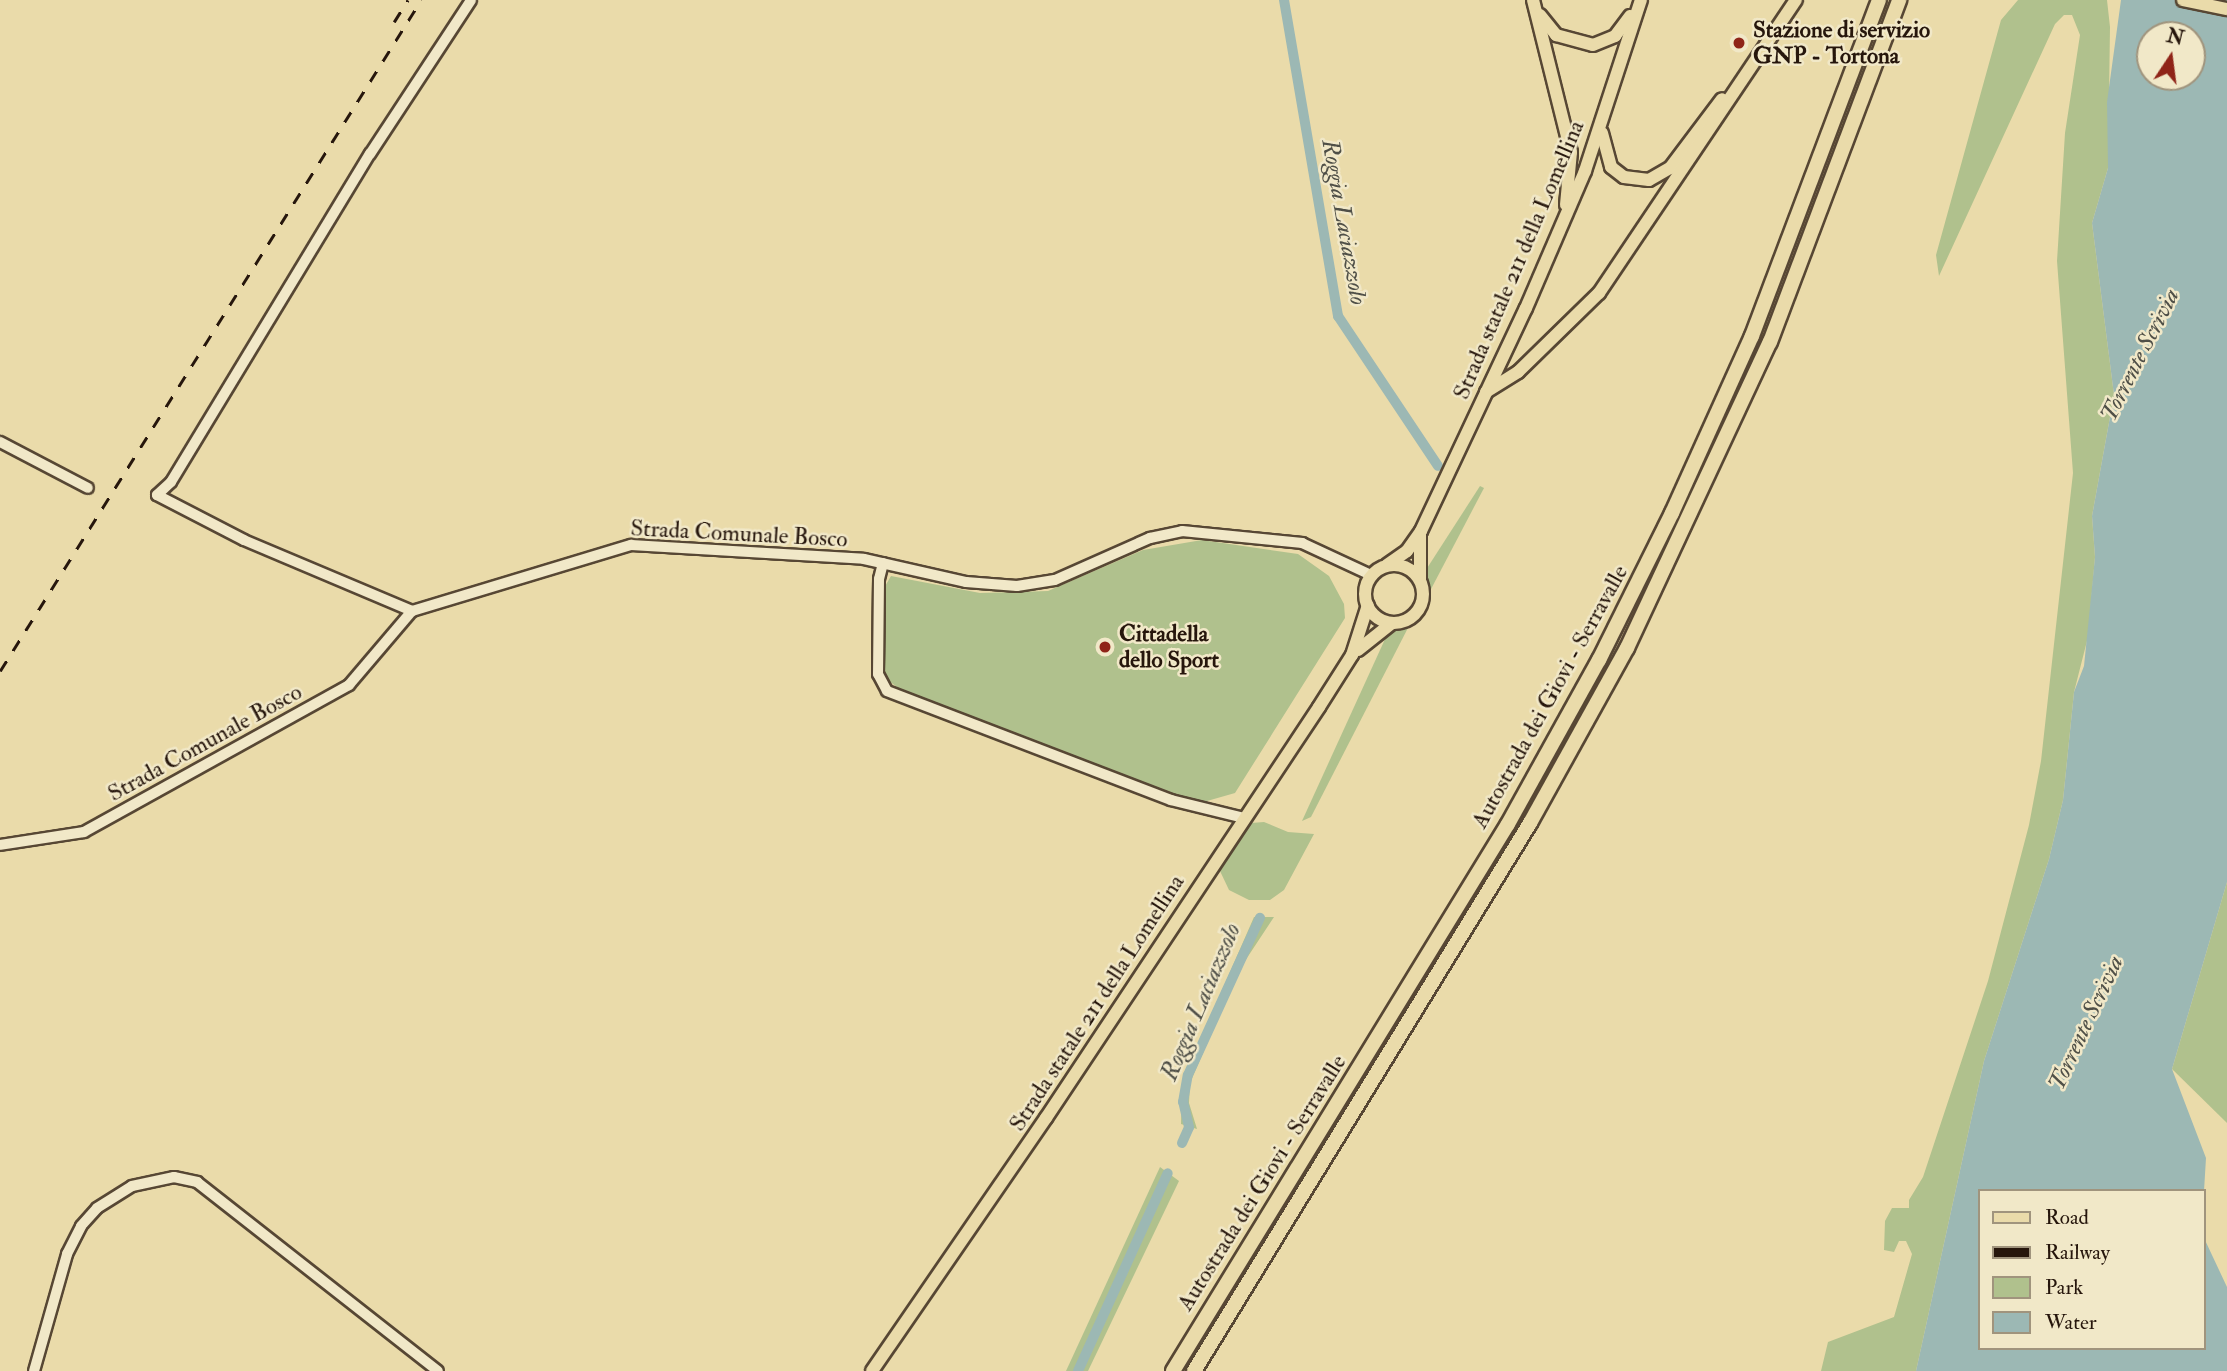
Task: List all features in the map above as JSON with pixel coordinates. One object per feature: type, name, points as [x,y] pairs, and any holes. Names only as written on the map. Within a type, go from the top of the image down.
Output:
[{"type":"highway","name":"Autostrada dei Giovi - Serravalle","points":[[1173,1371],[1508,824],[1599,660],[1672,513],[1752,335],[1879,0]]},
{"type":"highway","name":"Autostrada dei Giovi - Serravalle","points":[[1194,1371],[1530,823],[1632,636],[1775,329],[1899,0]]},
{"type":"main road","points":[[1534,3],[1556,36],[1593,45],[1615,36],[1639,0]]},
{"type":"main road","name":"Strada statale 211 della Lomellina","points":[[872,1371],[1046,1118],[1352,655],[1368,605],[1366,587],[1371,575],[1407,551],[1421,531],[1558,236],[1603,121],[1639,0]]},
{"type":"main road","points":[[1486,392],[1518,372],[1599,293],[1796,0]]},
{"type":"main road","points":[[2183,0],[2227,9]]},
{"type":"main road","points":[[1534,3],[1571,152],[1568,195],[1558,236]]},
{"type":"main road","points":[[1603,121],[1603,150],[1611,167],[1624,177],[1649,180],[1670,168],[1737,84]]},
{"type":"main road","name":"Strada statale 211 della Lomellina","points":[[1352,655],[1392,623],[1410,618],[1419,609],[1423,597],[1420,580],[1421,531]]},
{"type":"main road","points":[[1387,565],[1403,566],[1420,580]]},
{"type":"main road","points":[[1368,605],[1375,615],[1392,623]]},
{"type":"street","points":[[412,611],[233,535],[157,495],[171,482],[370,154],[471,0]]},
{"type":"street","points":[[0,442],[88,488]]},
{"type":"street","name":"Strada Comunale Bosco","points":[[0,845],[84,832],[349,685],[412,611],[631,545],[883,563],[978,584],[1037,584],[1150,538],[1182,531],[1302,543],[1371,575]]},
{"type":"street","points":[[883,563],[879,579],[878,674],[887,691],[1178,803],[1244,818]]},
{"type":"street","points":[[34,1371],[67,1254],[81,1226],[97,1208],[132,1186],[174,1177],[197,1182],[438,1371]]},
{"type":"green space","points":[[2018,0],[2107,0],[2110,27],[2108,168],[2092,223],[2114,395],[2092,516],[2095,557],[2088,637],[2074,692],[2063,800],[2049,859],[1984,1061],[1916,1371],[1821,1371],[1828,1342],[1894,1317],[1912,1254],[1906,1241],[1899,1241],[1894,1252],[1884,1250],[1885,1221],[1892,1208],[1909,1208],[1909,1200],[1923,1177],[1988,981],[2029,825],[2041,761],[2073,473],[2057,261],[2065,133],[2080,35],[2072,15],[2064,15],[2055,24],[1939,276],[1936,255],[2001,20]]},
{"type":"green space","points":[[1480,486],[1484,488],[1430,591],[1422,576]]},
{"type":"green space","name":"Cittadella dello Sport","points":[[1202,540],[1298,554],[1329,576],[1344,604],[1345,618],[1235,793],[1200,803],[1177,797],[902,691],[884,677],[884,588],[891,576],[980,593],[1048,591],[1143,550]]},
{"type":"green space","points":[[1411,622],[1311,817],[1302,821],[1391,626]]},
{"type":"green space","points":[[1264,822],[1288,832],[1314,834],[1284,890],[1270,900],[1249,900],[1229,890],[1220,871],[1251,823]]},
{"type":"green space","points":[[2227,882],[2227,1123],[2172,1069]]},
{"type":"green space","points":[[1254,917],[1274,917],[1239,970],[1190,1083],[1189,1103],[1197,1129],[1181,1124],[1182,1082]]},
{"type":"green space","points":[[1160,1167],[1179,1181],[1088,1371],[1066,1371]]},
{"type":"water","name":"Torrente Scrivia","points":[[2121,0],[2227,0],[2227,882],[2172,1069],[2206,1158],[2204,1189],[1979,1189],[1979,1350],[2206,1350],[2206,1242],[2227,1287],[2227,1371],[1916,1371],[1984,1061],[2049,859],[2063,800],[2074,692],[2084,666],[2095,557],[2092,516],[2114,395],[2092,223],[2108,168],[2107,102]]},
{"type":"waterway","name":"Roggia Laciazzolo","points":[[1284,0],[1338,316],[1438,466]]},
{"type":"waterway","name":"Roggia Laciazzolo","points":[[1182,1143],[1189,1127],[1183,1102],[1188,1075],[1260,918]]},
{"type":"waterway","name":"Roggia Laciazzolo","points":[[1078,1371],[1168,1173]]},
{"type":"railway","points":[[394,22],[408,0]]},
{"type":"railway","points":[[0,671],[421,0]]},
{"type":"place","name":"Stazione di servizio GNP - Tortona","points":[[1739,43]]},
{"type":"place","name":"Cittadella dello Sport","points":[[1105,647]]}]
